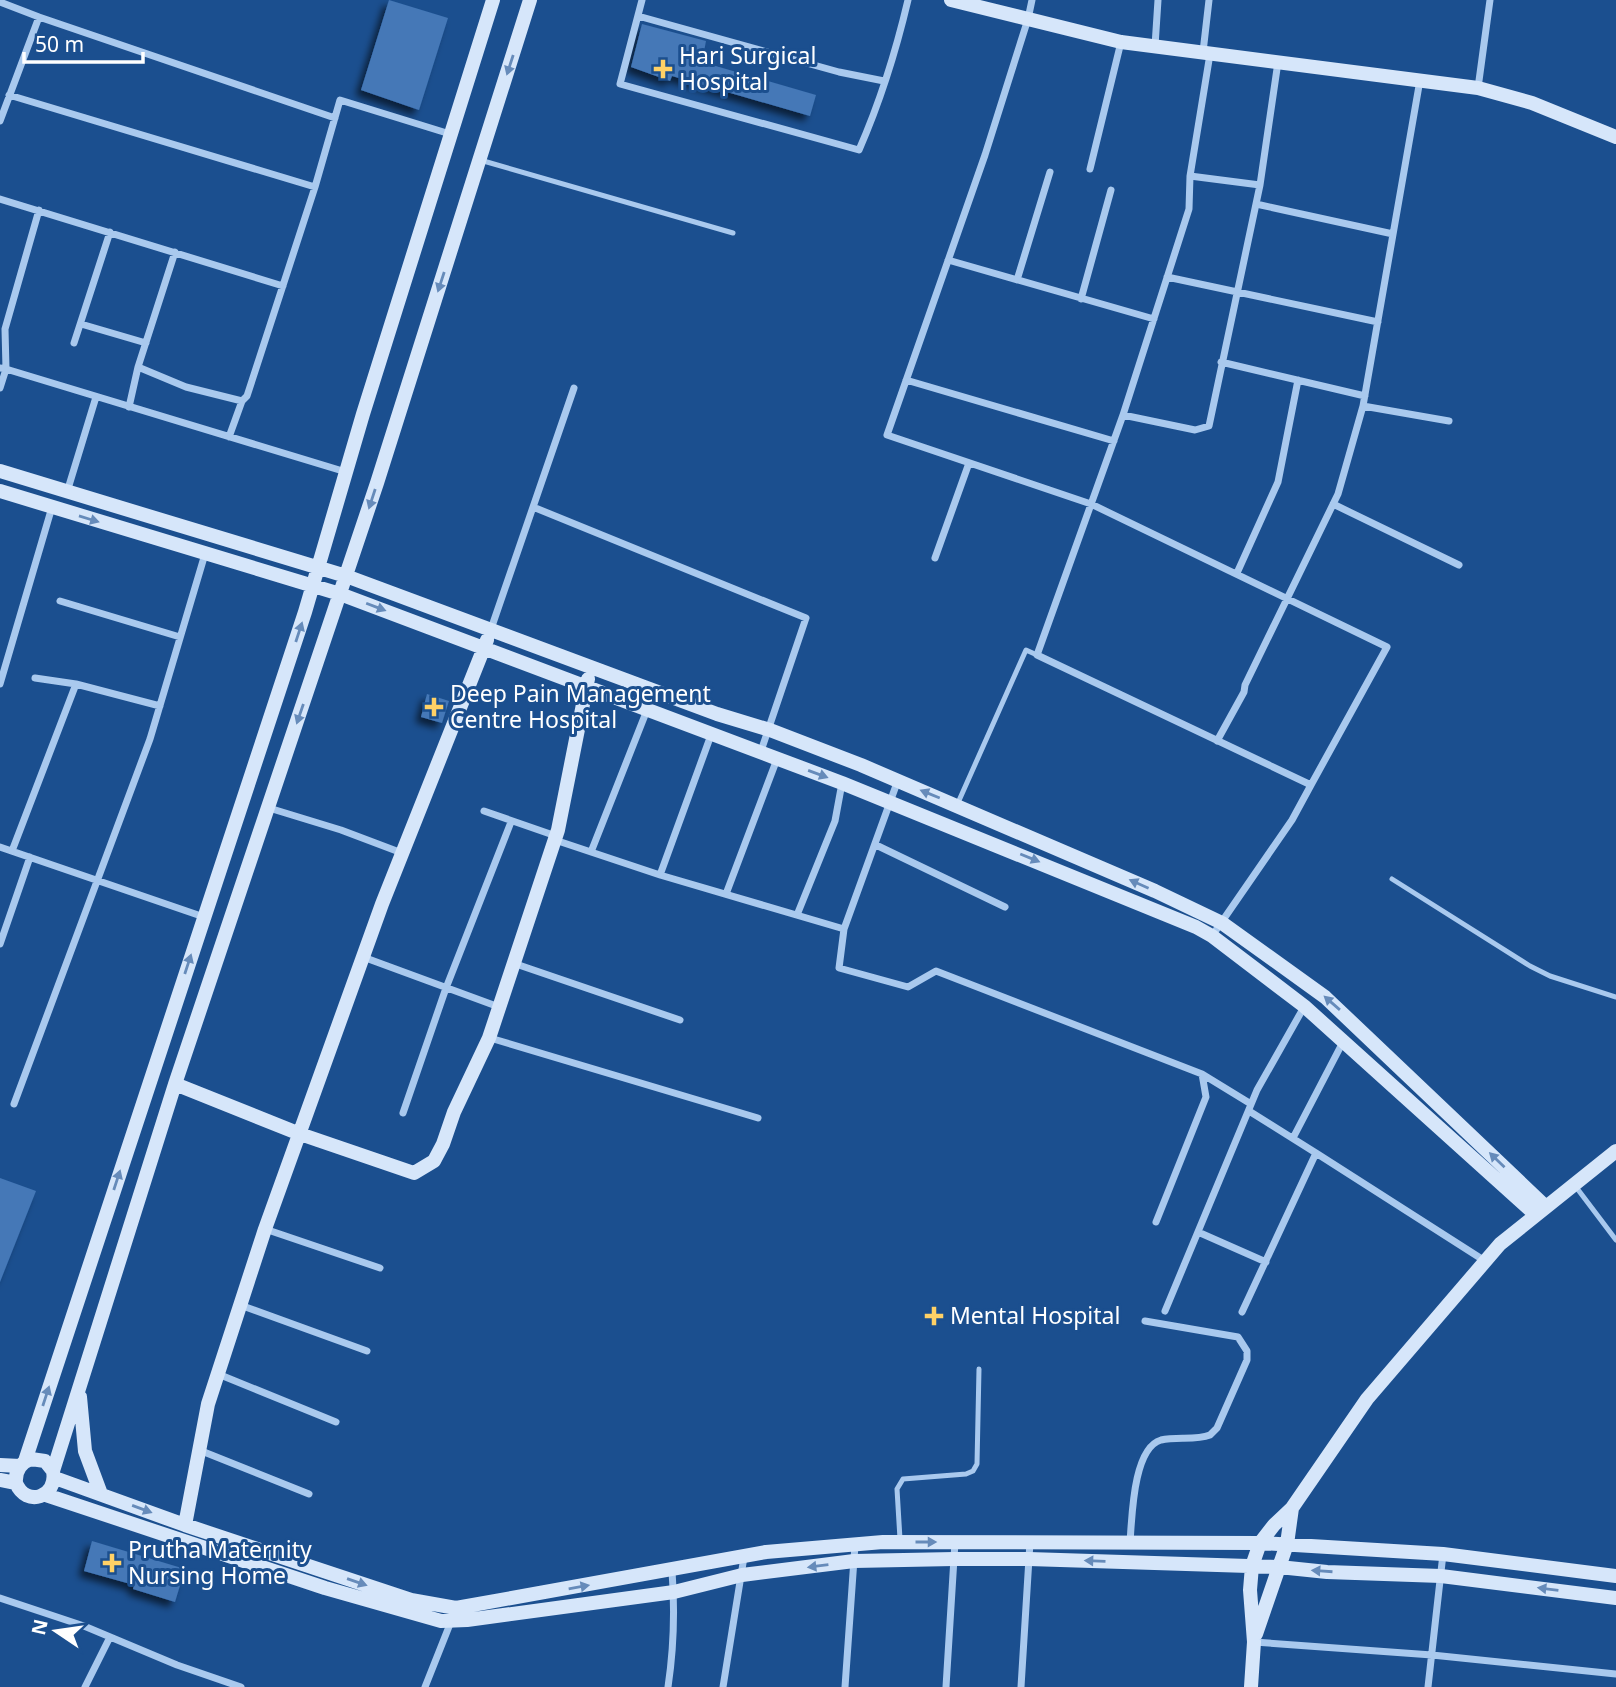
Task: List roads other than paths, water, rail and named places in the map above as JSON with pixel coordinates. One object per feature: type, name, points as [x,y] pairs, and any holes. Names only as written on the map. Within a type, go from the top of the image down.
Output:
[{"type":"street","points":[[493,0],[312,587],[22,1463],[15,1477],[18,1489],[28,1497],[40,1497],[54,1485],[54,1474],[79,1388],[175,1084],[346,576],[530,0]]},
{"type":"street","points":[[642,0],[620,84],[859,150],[900,37],[908,0]]},
{"type":"street","points":[[951,0],[1121,42],[1478,88],[1532,103],[1616,137]]},
{"type":"street","points":[[1032,0],[985,155],[887,435],[1091,504],[1387,647],[1292,820],[1212,936]]},
{"type":"street","points":[[1155,46],[1158,0]]},
{"type":"street","points":[[1209,0],[1206,53],[1190,176],[1189,209],[1124,415],[1037,655],[1311,785]]},
{"type":"street","points":[[1478,88],[1490,0]]},
{"type":"street","points":[[0,2],[335,118]]},
{"type":"street","points":[[638,16],[839,72],[884,81]]},
{"type":"street","points":[[0,121],[39,17]]},
{"type":"street","points":[[1090,169],[1121,42]]},
{"type":"street","points":[[1124,415],[1195,430],[1209,426],[1260,185],[1278,62]]},
{"type":"street","points":[[1217,741],[1244,692],[1338,494],[1365,396],[1420,80]]},
{"type":"street","points":[[9,95],[315,187]]},
{"type":"street","points":[[229,437],[242,401],[247,396],[315,187],[340,100],[451,135]]},
{"type":"street","points":[[1017,280],[1050,172]]},
{"type":"street","points":[[1190,176],[1260,185]]},
{"type":"street","points":[[1080,299],[1111,190]]},
{"type":"street","points":[[0,199],[283,286]]},
{"type":"street","points":[[1256,204],[1393,234]]},
{"type":"street","points":[[0,388],[5,329],[39,210]]},
{"type":"street","points":[[74,344],[110,232]]},
{"type":"street","points":[[129,407],[138,367],[175,252]]},
{"type":"street","points":[[948,260],[1154,319]]},
{"type":"street","points":[[1167,277],[1378,322]]},
{"type":"street","points":[[80,324],[146,342]]},
{"type":"street","points":[[1221,362],[1365,396]]},
{"type":"street","points":[[138,367],[186,387],[242,401]]},
{"type":"street","points":[[3,369],[346,472]]},
{"type":"street","points":[[906,380],[1114,441]]},
{"type":"street","points":[[1237,573],[1278,481],[1298,380]]},
{"type":"street","points":[[185,1525],[208,1404],[265,1229],[402,853],[485,649],[574,388]]},
{"type":"street","points":[[67,493],[96,397]]},
{"type":"street","points":[[1363,406],[1449,421]]},
{"type":"street","points":[[935,558],[969,463]]},
{"type":"street","points":[[0,471],[346,576],[770,730],[957,805],[1222,923],[1325,997],[1541,1211]]},
{"type":"street","points":[[0,491],[340,594],[842,782],[1164,913],[1212,936],[1304,1006],[1541,1211]]},
{"type":"street","points":[[1333,504],[1459,565]]},
{"type":"street","points":[[0,684],[52,507]]},
{"type":"street","points":[[533,508],[806,618],[761,751]]},
{"type":"street","points":[[14,1104],[160,706],[205,554]]},
{"type":"street","points":[[60,601],[180,637]]},
{"type":"street","points":[[175,1084],[300,1134],[414,1173],[434,1161],[489,1038],[555,838],[591,667]]},
{"type":"street","points":[[35,678],[76,684],[160,706]]},
{"type":"street","points":[[12,851],[76,684]]},
{"type":"street","points":[[591,852],[647,710]]},
{"type":"street","points":[[660,875],[711,735]]},
{"type":"street","points":[[726,894],[777,759]]},
{"type":"street","points":[[898,780],[844,929],[839,968],[908,987],[936,971],[1202,1074],[1293,1138],[1485,1261]]},
{"type":"street","points":[[797,915],[835,821],[842,782]]},
{"type":"street","points":[[269,808],[341,830],[402,853]]},
{"type":"street","points":[[484,811],[660,875],[844,929]]},
{"type":"street","points":[[403,1113],[446,988],[511,822]]},
{"type":"street","points":[[876,845],[1005,907]]},
{"type":"street","points":[[0,847],[204,916]]},
{"type":"street","points":[[0,944],[30,858]]},
{"type":"street","points":[[363,957],[499,1007]]},
{"type":"street","points":[[513,963],[680,1020]]},
{"type":"street","points":[[1166,1311],[1250,1108],[1304,1006]]},
{"type":"street","points":[[489,1038],[758,1118]]},
{"type":"street","points":[[1293,1138],[1344,1040]]},
{"type":"street","points":[[1156,1223],[1206,1097],[1202,1074]]},
{"type":"street","points":[[1251,1687],[1254,1642],[1250,1590],[1252,1566],[1260,1543],[1292,1508],[1367,1399],[1500,1244],[1616,1151]]},
{"type":"street","points":[[1242,1312],[1316,1153]]},
{"type":"street","points":[[265,1229],[380,1268]]},
{"type":"street","points":[[1198,1232],[1266,1262]]},
{"type":"street","points":[[240,1305],[367,1351]]},
{"type":"street","points":[[1130,1542],[1135,1483],[1154,1442],[1210,1436],[1217,1428],[1247,1360],[1247,1351],[1238,1337],[1145,1321]]},
{"type":"street","points":[[218,1374],[336,1422]]},
{"type":"street","points":[[79,1388],[85,1451],[101,1494]]},
{"type":"street","points":[[199,1450],[309,1494]]},
{"type":"street","points":[[0,1465],[22,1463],[31,1459],[45,1461],[54,1474],[101,1494],[454,1615],[674,1592],[742,1575],[854,1561],[954,1559],[1252,1566],[1441,1576],[1616,1598]]},
{"type":"street","points":[[0,1480],[16,1483]]},
{"type":"street","points":[[46,1494],[325,1588],[441,1621],[454,1615],[744,1556],[900,1542],[1287,1544],[1443,1554],[1616,1576]]},
{"type":"street","points":[[1254,1642],[1287,1544],[1292,1508]]},
{"type":"street","points":[[946,1687],[955,1542]]},
{"type":"street","points":[[1021,1687],[1030,1542]]},
{"type":"street","points":[[845,1687],[855,1545]]},
{"type":"street","points":[[1428,1687],[1443,1554]]},
{"type":"street","points":[[723,1687],[744,1556]]},
{"type":"street","points":[[668,1687],[674,1646],[672,1571]]},
{"type":"street","points":[[0,1598],[241,1687]]},
{"type":"street","points":[[425,1687],[454,1615]]},
{"type":"street","points":[[85,1687],[110,1637]]},
{"type":"street","points":[[1254,1642],[1432,1655],[1616,1674]]},
{"type":"lane","points":[[480,160],[733,233]]},
{"type":"lane","points":[[957,805],[1026,650],[1037,655]]},
{"type":"lane","points":[[1392,879],[1530,966],[1550,976],[1616,997]]},
{"type":"lane","points":[[1574,1184],[1616,1240]]},
{"type":"lane","points":[[900,1542],[897,1489],[903,1479],[974,1471],[977,1464],[979,1368]]},
{"type":"place","name":"Hari Surgical Hospital","points":[[663,69]]},
{"type":"place","name":"Deep Pain Management Centre Hospital","points":[[434,707]]},
{"type":"place","name":"Mental Hospital","points":[[934,1316]]},
{"type":"place","name":"Prutha Maternity Nursing Home","points":[[112,1563]]}]
